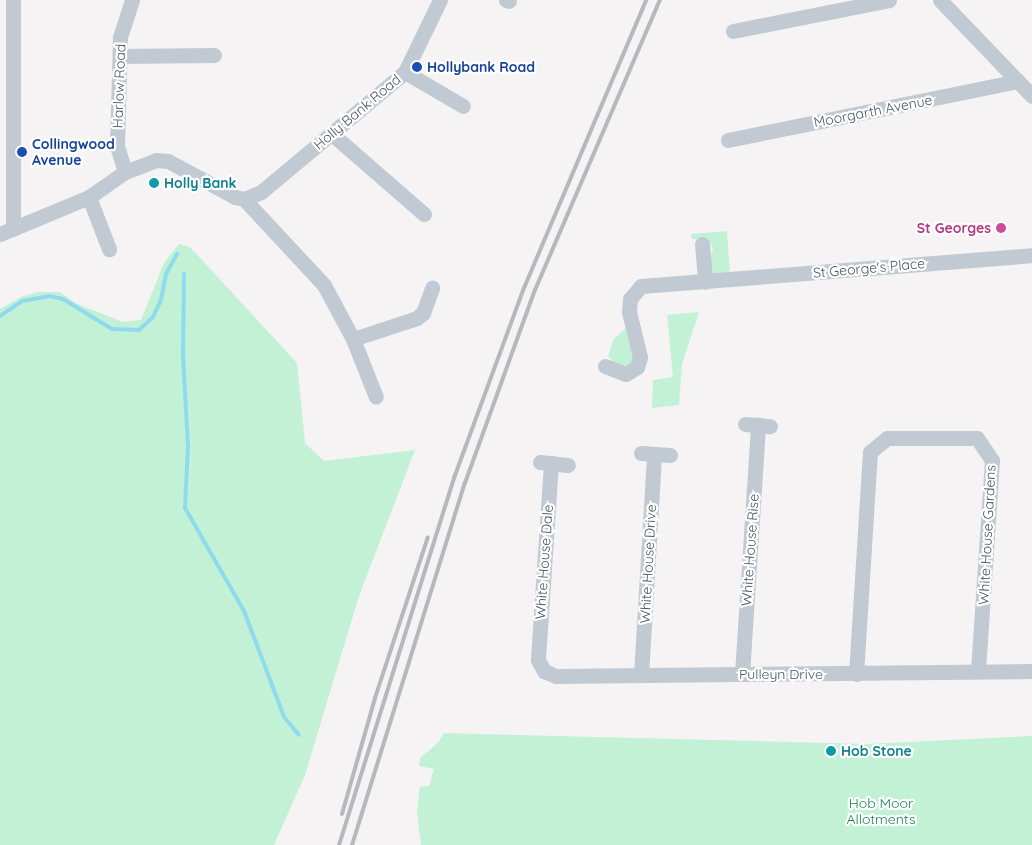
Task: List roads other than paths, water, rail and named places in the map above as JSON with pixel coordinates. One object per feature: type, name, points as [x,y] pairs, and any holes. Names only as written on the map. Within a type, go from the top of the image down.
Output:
[{"type":"street","points":[[13,0],[7,232],[89,197],[126,172],[146,162],[168,161],[235,197],[244,199],[324,285],[353,339],[376,397]]},
{"type":"street","name":"Harlow Road","points":[[126,172],[116,145],[122,29],[132,0]]},
{"type":"street","name":"Holly Bank Road","points":[[244,199],[261,192],[405,72],[440,0]]},
{"type":"street","points":[[733,31],[889,0]]},
{"type":"street","points":[[940,0],[1032,96]]},
{"type":"street","points":[[120,56],[214,55]]},
{"type":"street","points":[[405,72],[463,106]]},
{"type":"street","name":"Moorgarth Avenue","points":[[728,140],[1018,81]]},
{"type":"street","points":[[332,134],[424,214]]},
{"type":"street","points":[[89,197],[108,249]]},
{"type":"street","points":[[702,244],[705,282]]},
{"type":"street","name":"St George's Place","points":[[605,366],[626,374],[637,367],[640,357],[629,312],[635,291],[650,285],[1032,255]]},
{"type":"street","points":[[353,339],[417,318],[423,313],[432,288]]},
{"type":"street","name":"White House Rise","points":[[742,674],[758,425]]},
{"type":"street","name":"White House Gardens","points":[[856,674],[870,452],[887,438],[977,438],[992,460],[978,671]]},
{"type":"street","name":"White House Drive","points":[[641,675],[648,453],[670,455]]},
{"type":"street","name":"White House Dale","points":[[538,660],[545,463],[568,465]]},
{"type":"street","name":"Pulleyn Drive","points":[[538,660],[544,671],[556,676],[1032,671]]},
{"type":"waterway","points":[[0,316],[22,301],[49,296],[63,299],[112,329],[139,330],[153,317],[161,300],[166,274],[177,254]]},
{"type":"waterway","points":[[184,274],[183,355],[188,446],[185,508],[244,611],[284,717],[299,735]]},
{"type":"railway","points":[[339,845],[454,478],[524,288],[646,0]]},
{"type":"railway","points":[[352,845],[465,483],[535,290],[660,0]]},
{"type":"railway","points":[[342,814],[375,698],[428,537]]},
{"type":"place","name":"Hollybank Road","points":[[417,67]]},
{"type":"place","name":"Collingwood Avenue","points":[[22,152]]},
{"type":"place","name":"Holly Bank","points":[[154,183]]},
{"type":"place","name":"St Georges","points":[[1001,228]]},
{"type":"place","name":"Hob Stone","points":[[831,751]]},
{"type":"park label","name":"Hob Moor Allotments","points":[[881,812]]}]
